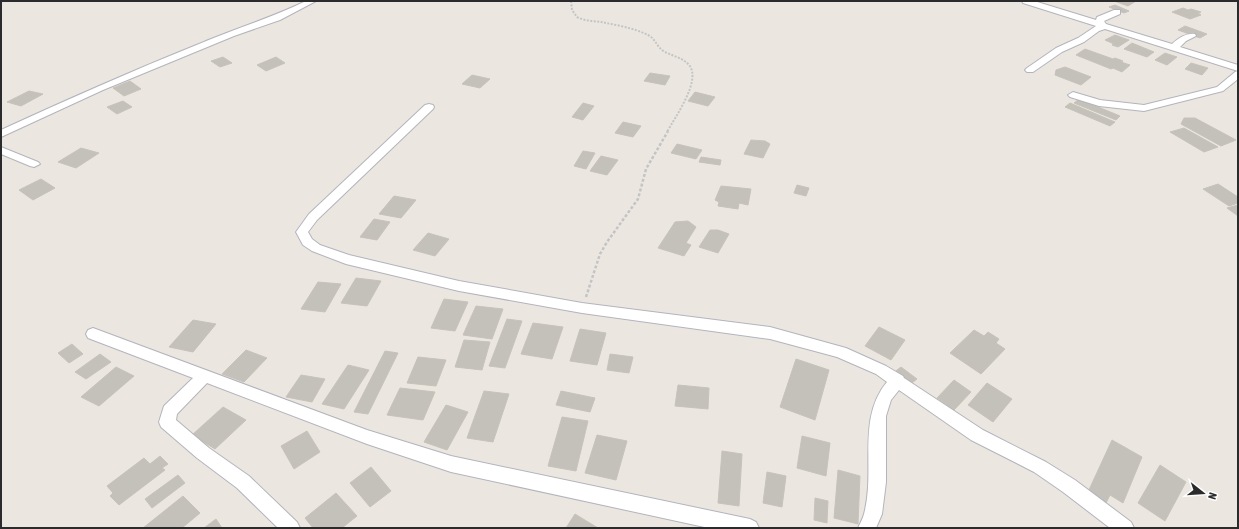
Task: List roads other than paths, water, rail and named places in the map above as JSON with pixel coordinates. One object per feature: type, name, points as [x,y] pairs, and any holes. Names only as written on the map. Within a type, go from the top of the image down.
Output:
[{"type":"street","points":[[1026,1],[1238,68]]},
{"type":"street","points":[[1,134],[100,88],[231,34],[277,18],[308,2]]},
{"type":"street","points":[[1104,26],[1100,20],[1117,12]]},
{"type":"street","points":[[1030,70],[1059,50],[1081,40],[1096,28],[1104,26]]},
{"type":"street","points":[[1173,48],[1183,39],[1192,36]]},
{"type":"street","points":[[1073,96],[1099,103],[1144,108],[1220,90],[1238,74]]},
{"type":"street","points":[[429,107],[313,217],[302,232],[307,242],[316,248],[346,259],[451,284],[582,308],[770,333],[841,352],[867,362],[898,380],[977,435],[1040,467],[1069,486],[1125,528]]},
{"type":"street","points":[[1,150],[34,164]]},
{"type":"street","points":[[93,334],[367,437],[451,464],[750,528]]},
{"type":"street","points":[[204,376],[170,411],[167,422],[203,453],[243,482],[291,528]]},
{"type":"street","points":[[867,528],[873,514],[875,501],[878,416],[884,397],[898,380]]}]
